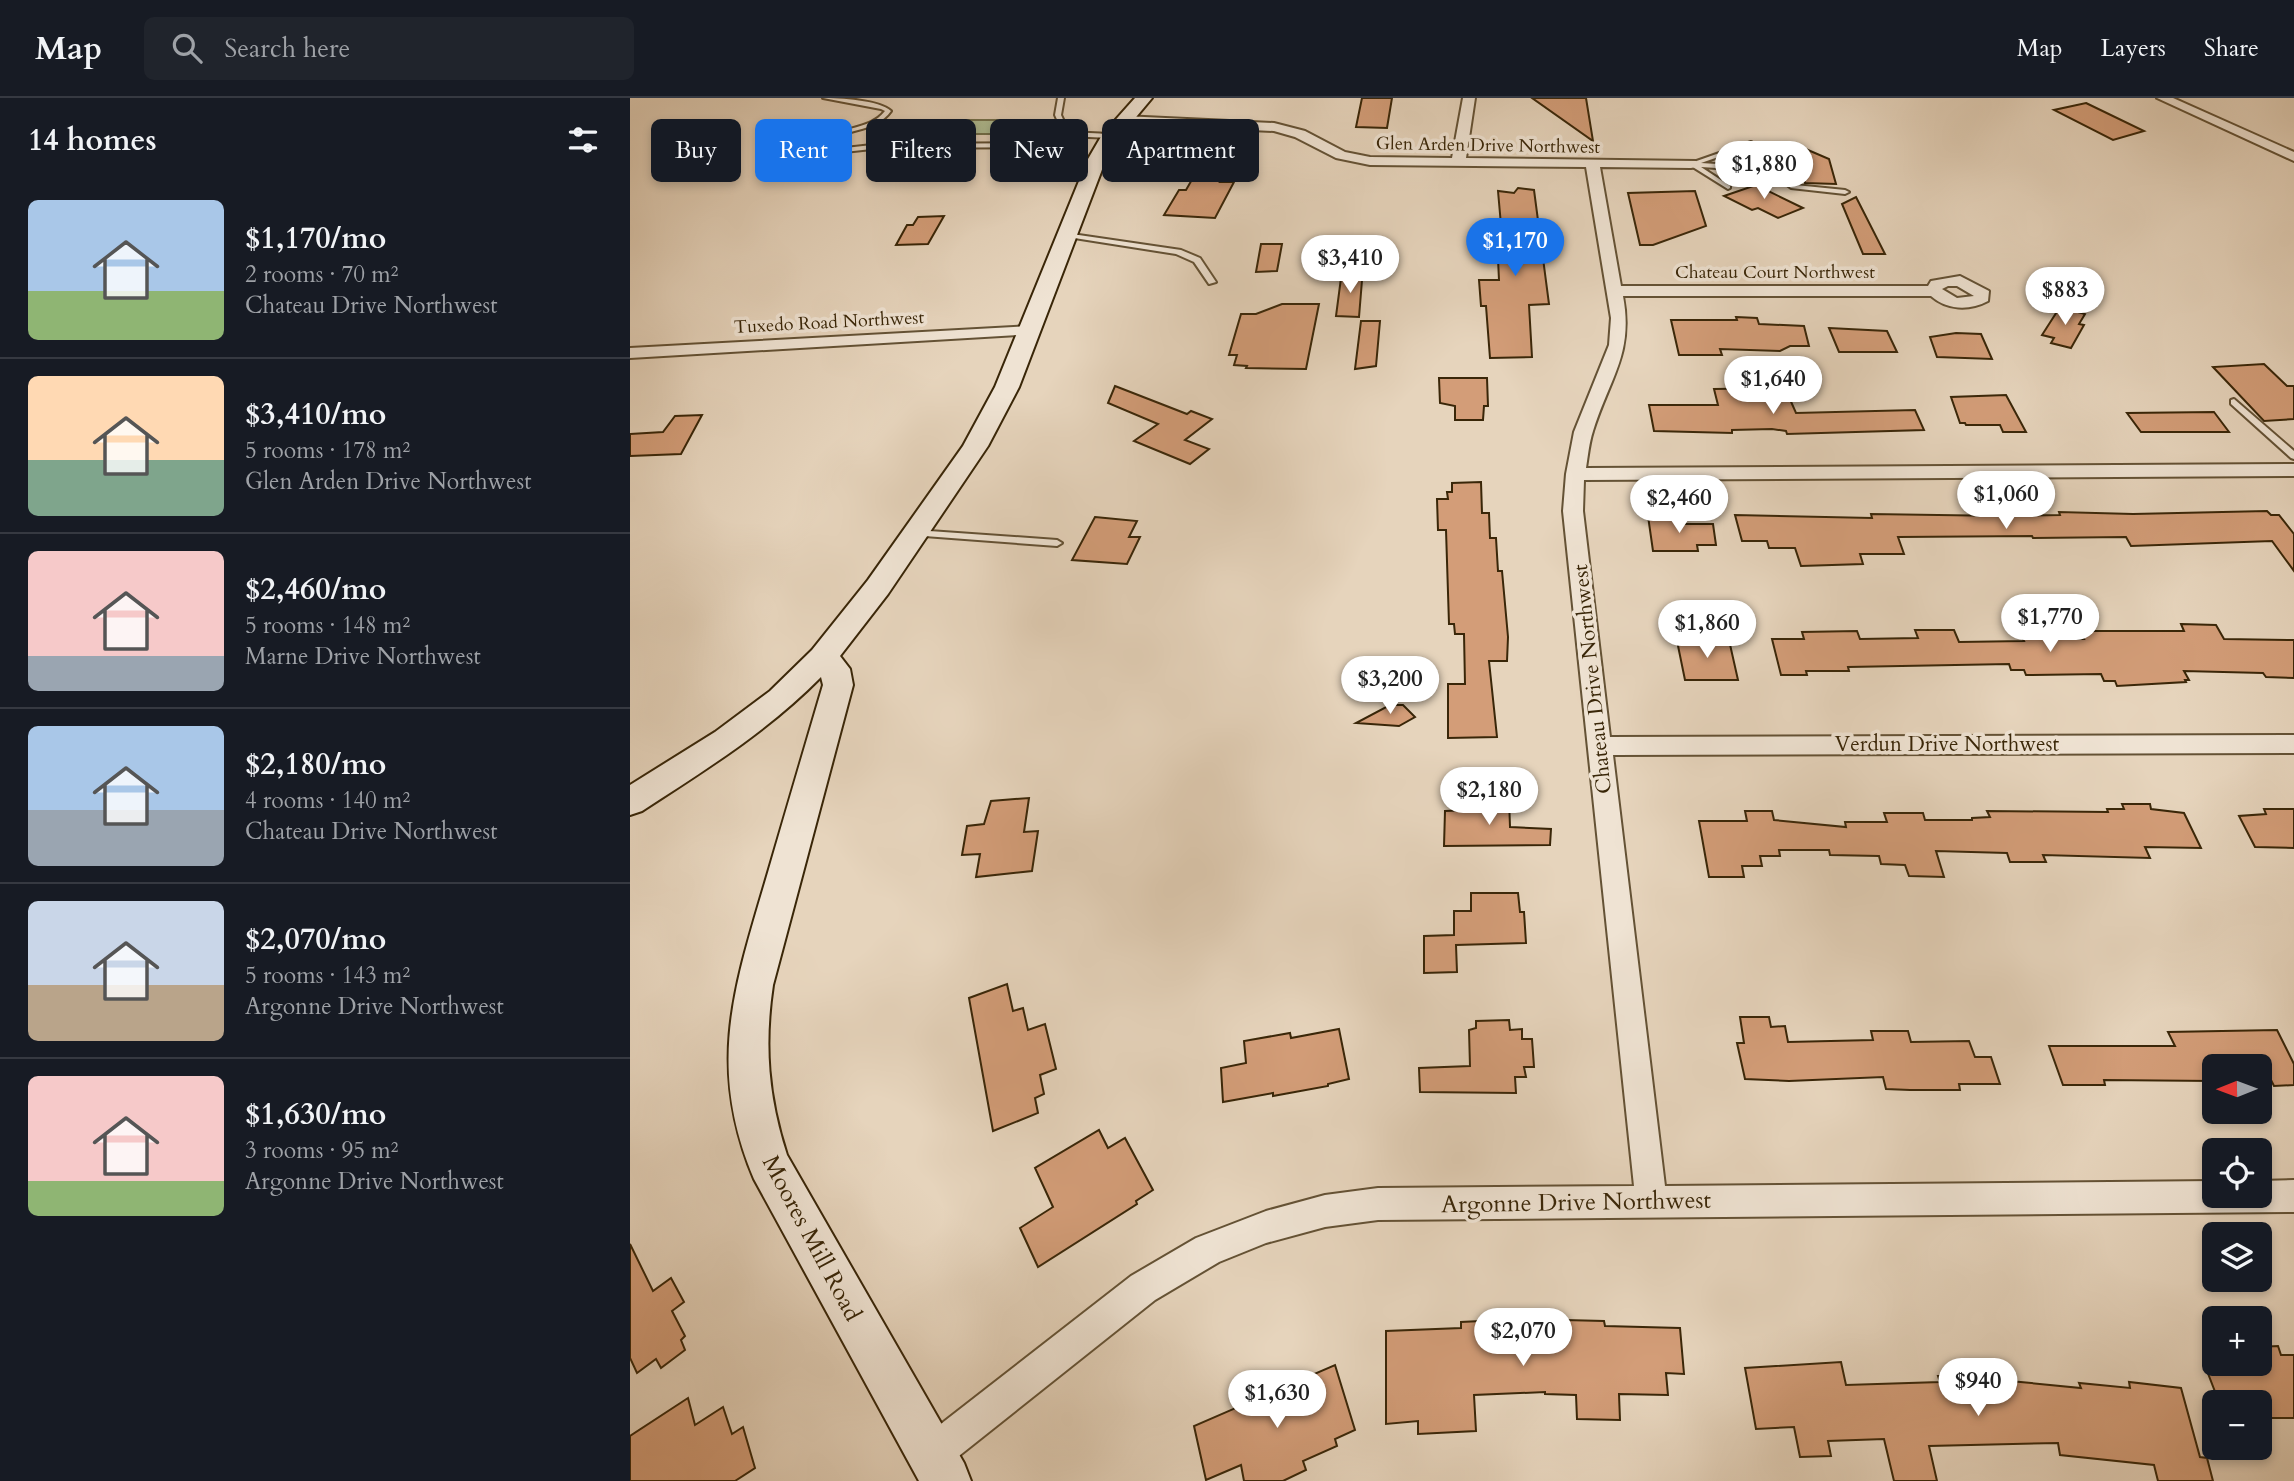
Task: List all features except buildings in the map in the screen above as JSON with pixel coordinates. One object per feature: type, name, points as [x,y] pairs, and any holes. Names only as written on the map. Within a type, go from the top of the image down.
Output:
[{"type":"main road","points":[[1125,119],[1144,98]]},
{"type":"main road","points":[[630,802],[726,741],[781,699],[823,657],[878,587],[985,428],[1007,387],[1102,150]]},
{"type":"main road","name":"Moores Mill Road","points":[[823,657],[835,669],[838,685],[754,985],[746,1026],[746,1072],[753,1119],[769,1164],[939,1467]]},
{"type":"street","points":[[1458,163],[1469,98]]},
{"type":"street","points":[[2163,98],[2294,157]]},
{"type":"street","name":"Glen Arden Drive Northwest","points":[[1259,126],[1274,127],[1300,134],[1329,151],[1356,159],[1388,163],[1691,164]]},
{"type":"street","name":"Chateau Drive Northwest","points":[[1592,163],[1619,318],[1617,345],[1583,432],[1575,474],[1573,511],[1651,1201]]},
{"type":"street","name":"Chateau Court Northwest","points":[[1615,291],[1936,292]]},
{"type":"street","name":"Tuxedo Road Northwest","points":[[630,353],[1031,331]]},
{"type":"street","points":[[1575,474],[2294,470]]},
{"type":"street","name":"Verdun Drive Northwest","points":[[1600,746],[2294,744]]},
{"type":"street","name":"Argonne Drive Northwest","points":[[939,1467],[1143,1288],[1208,1250],[1266,1227],[1325,1211],[1378,1204],[2294,1196]]},
{"type":"lane","points":[[826,98],[883,107],[888,111],[885,117],[873,123],[828,138],[820,146],[826,152],[881,146],[990,146]]},
{"type":"lane","points":[[1060,119],[1058,115],[1062,98]]},
{"type":"lane","points":[[1691,164],[1751,144]]},
{"type":"lane","points":[[1691,164],[1728,187]]},
{"type":"lane","points":[[1691,164],[1782,170],[1786,182],[1793,187],[1845,192]]},
{"type":"lane","points":[[1068,235],[1178,253],[1197,260],[1212,282]]},
{"type":"lane","points":[[2234,402],[2294,456]]},
{"type":"lane","points":[[915,533],[1057,543]]},
{"type":"green space","points":[[976,120],[990,120],[990,134],[976,134]]}]
